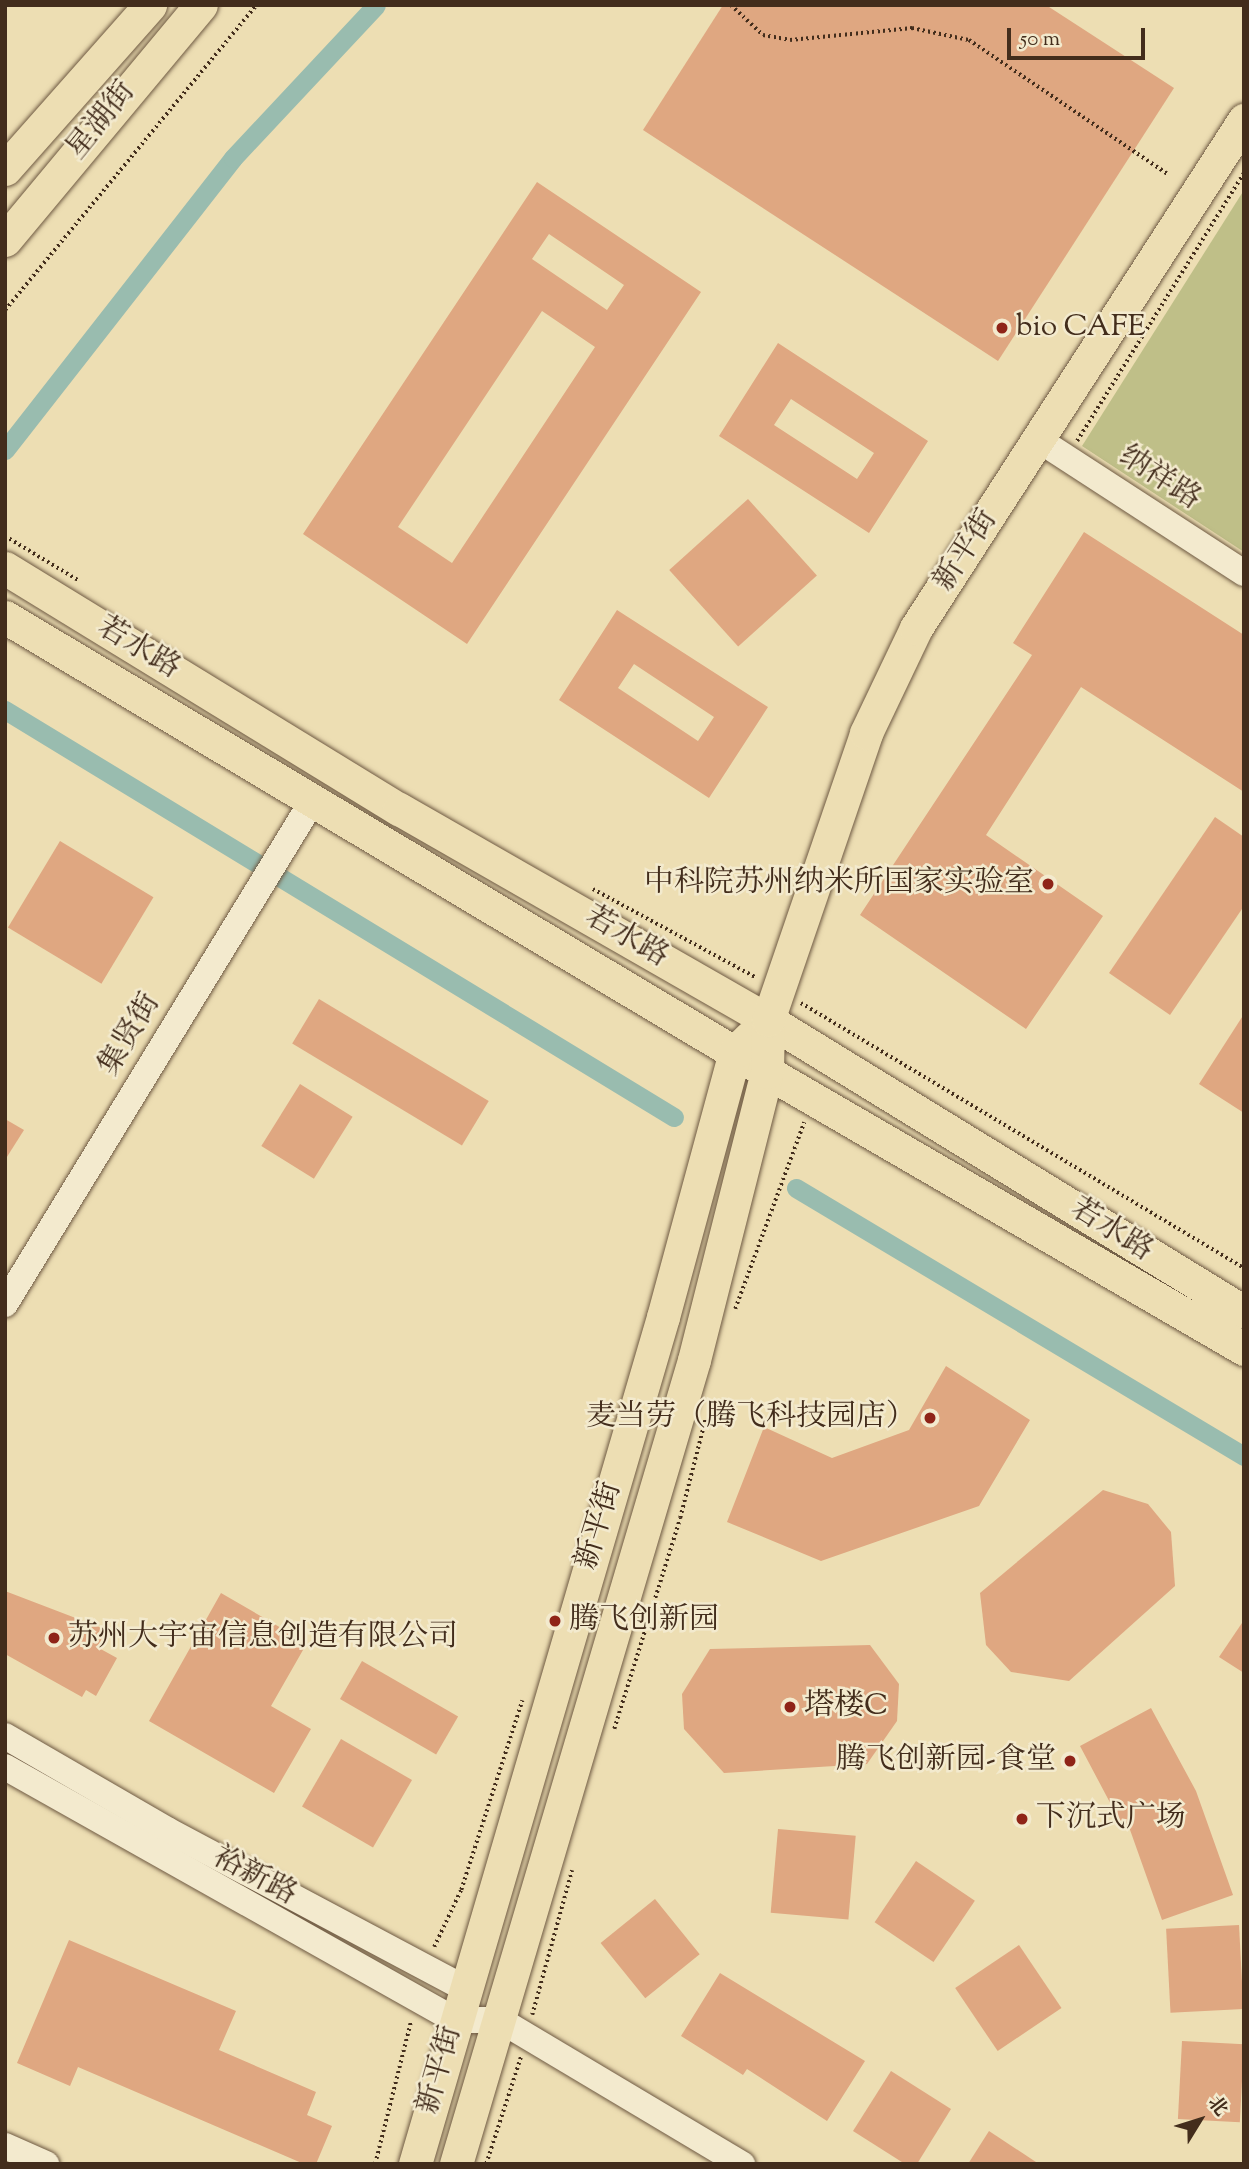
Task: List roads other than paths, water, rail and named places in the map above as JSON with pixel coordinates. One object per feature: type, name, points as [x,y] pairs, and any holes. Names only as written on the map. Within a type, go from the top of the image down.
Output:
[{"type":"main road","name":"星湖街","points":[[5,169],[150,5]]},
{"type":"main road","name":"星湖街","points":[[5,240],[201,5]]},
{"type":"main road","name":"新平街","points":[[456,2164],[513,2028],[694,1360],[767,1072],[768,1020],[866,733],[916,628],[1244,120]]},
{"type":"main road","name":"若水路","points":[[5,568],[399,808],[734,983],[768,1020],[1244,1312]]},
{"type":"main road","name":"若水路","points":[[5,617],[767,1072],[1244,1349]]},
{"type":"main road","name":"新平街","points":[[415,2164],[464,1988],[663,1317],[735,1052],[768,1020]]},
{"type":"main road","name":"裕新路","points":[[464,1988],[513,2028]]},
{"type":"street","name":"纳祥路","points":[[1039,440],[1244,573]]},
{"type":"street","name":"集贤街","points":[[5,1304],[313,800]]},
{"type":"street","name":"裕新路","points":[[5,1736],[167,1830],[464,1988]]},
{"type":"street","name":"裕新路","points":[[5,1768],[455,2020],[513,2028],[741,2164]]},
{"type":"street","points":[[5,2146],[46,2164]]},
{"type":"waterway","points":[[5,450],[233,158],[376,5]]},
{"type":"waterway","points":[[5,710],[674,1117]]},
{"type":"waterway","points":[[796,1188],[1244,1456]]},
{"type":"place","name":"bio CAFE","points":[[1002,328]]},
{"type":"place","name":"中科院苏州纳米所国家实验室","points":[[1048,884]]},
{"type":"place","name":"麦当劳（腾飞科技园店）","points":[[930,1418]]},
{"type":"place","name":"腾飞创新园","points":[[555,1621]]},
{"type":"place","name":"苏州大宇宙信息创造有限公司","points":[[54,1638]]},
{"type":"place","name":"塔楼C","points":[[790,1707]]},
{"type":"place","name":"腾飞创新园-食堂","points":[[1070,1761]]},
{"type":"place","name":"下沉式广场","points":[[1022,1819]]}]
